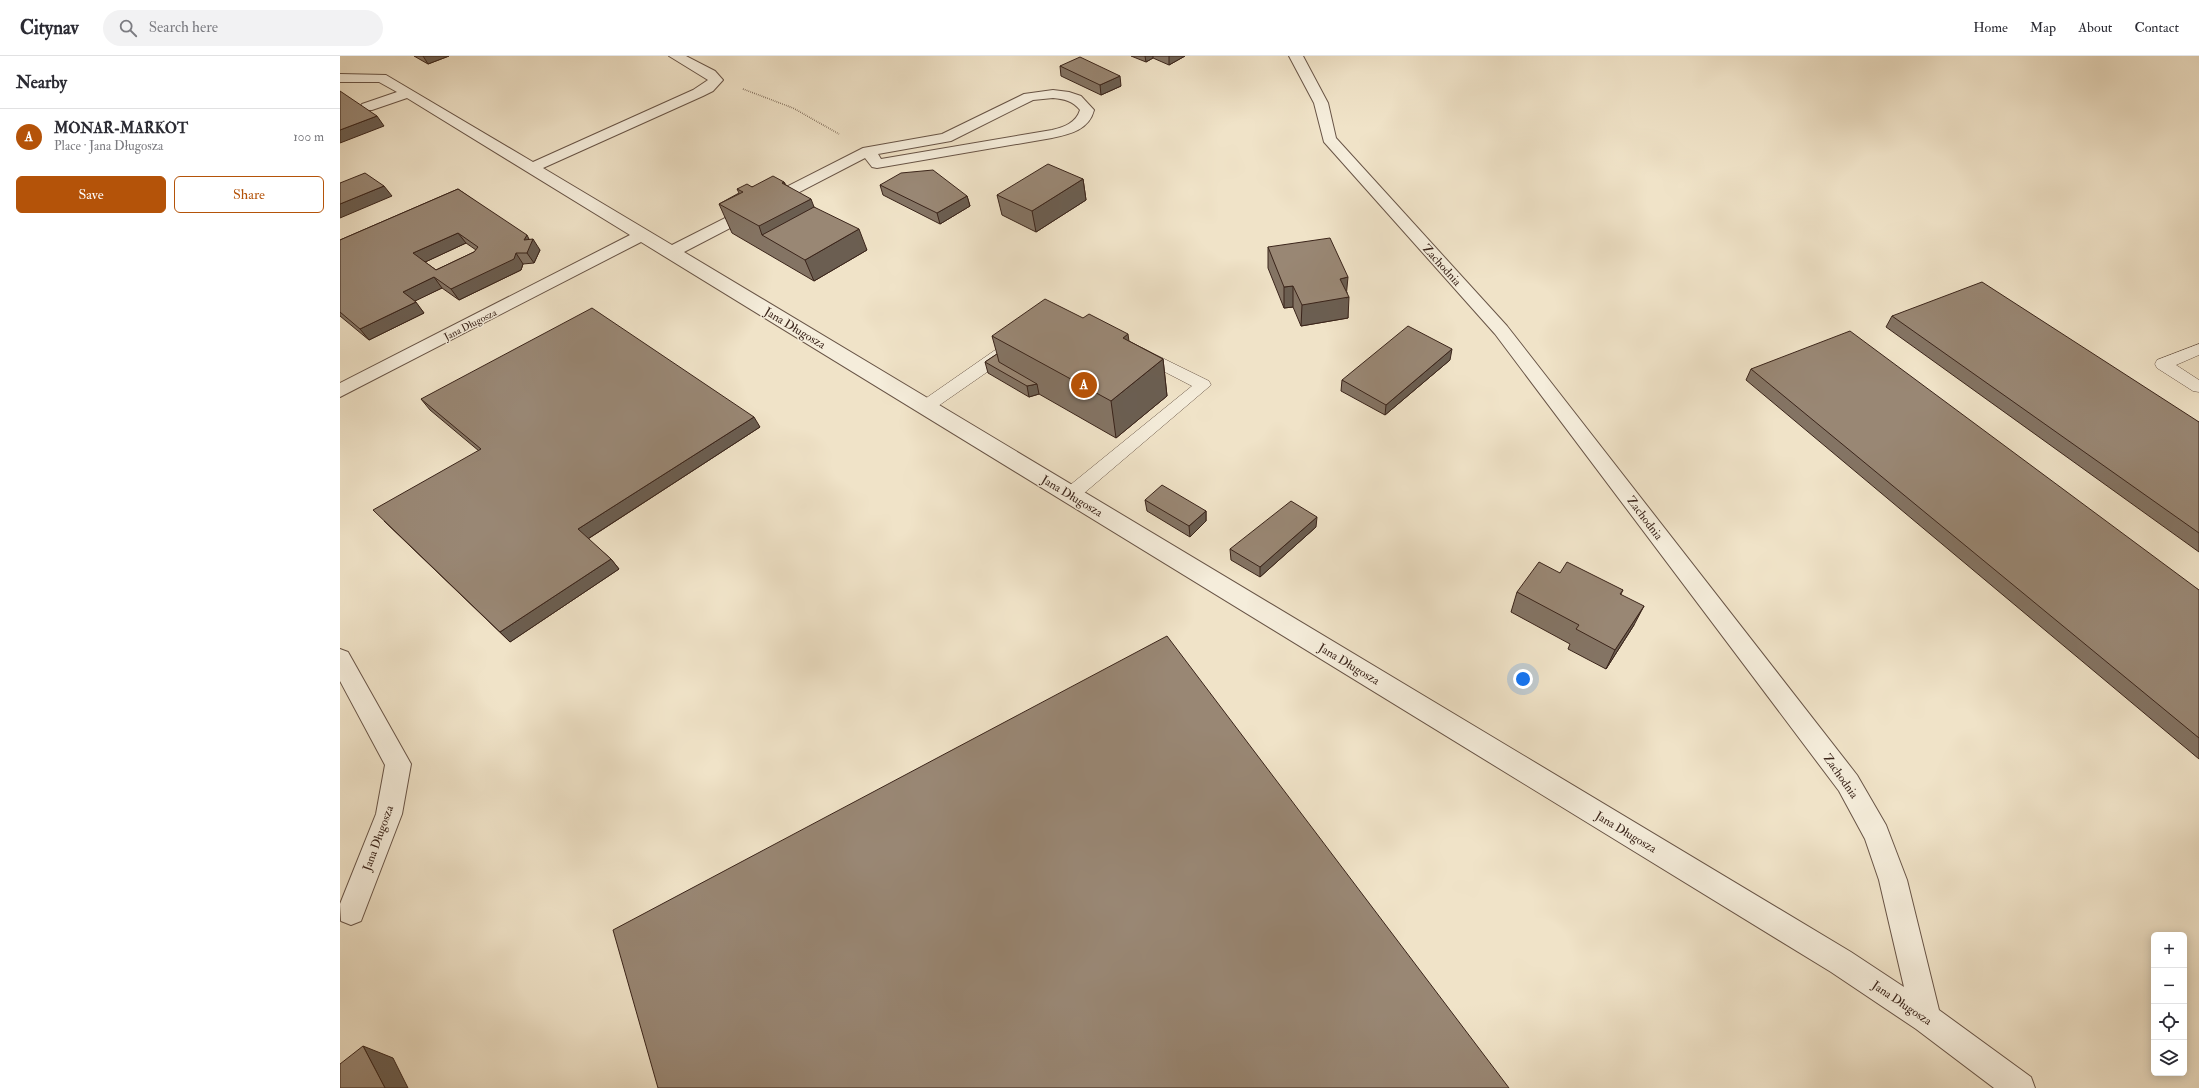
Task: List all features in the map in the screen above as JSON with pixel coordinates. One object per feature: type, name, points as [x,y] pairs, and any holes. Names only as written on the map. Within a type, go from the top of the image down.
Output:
[{"type":"street","points":[[531,168],[698,93],[708,88],[716,80],[710,74],[676,56]]},
{"type":"street","name":"Zachodnia","points":[[1296,56],[1321,103],[1329,139],[1501,330],[1848,783],[1877,834],[1893,880],[1926,1018]]},
{"type":"street","name":"Jana Długosza","points":[[340,78],[381,78],[407,93],[1834,958],[1926,1018],[2020,1088]]},
{"type":"street","points":[[367,107],[407,93]]},
{"type":"street","points":[[671,252],[868,151],[906,146],[946,138],[1029,97],[1038,95],[1055,94],[1072,97],[1080,101],[1087,110],[1084,120],[1075,127],[1052,134],[877,164],[868,151]]},
{"type":"street","name":"Jana Długosza","points":[[340,390],[642,235]]},
{"type":"street","name":"Jana Długosza","points":[[340,658],[398,764],[389,814],[351,911]]},
{"type":"lane","points":[[925,407],[1016,343]]},
{"type":"lane","points":[[1070,494],[1203,385],[1126,345]]},
{"type":"lane","points":[[2199,349],[2163,364],[2199,387]]},
{"type":"path","points":[[716,80],[772,99],[802,112],[868,151]]},
{"type":"building","points":[[1080,57],[1120,76],[1100,85],[1060,66]]},
{"type":"building","points":[[340,91],[377,116],[340,130]]},
{"type":"building","points":[[1048,164],[1083,179],[1032,211],[997,195]]},
{"type":"building","points":[[933,170],[967,196],[937,213],[880,185],[901,173]]},
{"type":"building","points":[[365,173],[384,186],[340,204],[340,183]]},
{"type":"building","points":[[773,176],[784,182],[782,183],[811,199],[759,226],[719,204],[743,192],[737,189],[747,184],[752,187]]},
{"type":"building","points":[[458,189],[527,235],[524,240],[533,239],[527,253],[516,253],[514,259],[451,289],[434,277],[403,292],[416,302],[360,329],[340,312],[340,240]],"holes":[[[458,233],[478,247],[474,252],[436,270],[413,253]]]},
{"type":"building","points":[[814,207],[859,229],[805,260],[762,235]]},
{"type":"building","points":[[1330,238],[1348,277],[1340,279],[1349,297],[1302,305],[1293,286],[1284,287],[1268,247]]},
{"type":"building","points":[[1982,282],[2199,422],[2199,533],[1892,316]]},
{"type":"building","points":[[1045,299],[1083,318],[1089,314],[1128,334],[1123,338],[1163,359],[1111,401],[992,336]]},
{"type":"building","points":[[592,308],[754,417],[578,529],[611,559],[500,632],[373,510],[481,449],[421,399]]},
{"type":"building","points":[[1408,326],[1452,349],[1386,405],[1342,380]]},
{"type":"building","points":[[1850,331],[2199,590],[2199,738],[1751,369]]},
{"type":"building","points":[[997,354],[999,362],[1037,384],[1027,386],[985,362]]},
{"type":"building","points":[[1162,485],[1206,511],[1189,526],[1145,500]]},
{"type":"building","points":[[1291,501],[1317,517],[1260,567],[1230,549]]},
{"type":"building","points":[[1539,562],[1560,573],[1567,562],[1623,590],[1620,594],[1644,606],[1615,650],[1576,629],[1579,625],[1517,592]]},
{"type":"building","points":[[1167,636],[1509,1088],[658,1088],[613,930]]},
{"type":"building","points":[[363,1046],[385,1088],[340,1088],[340,1064]]},
{"type":"place","name":"MONAR-MARKOT","points":[[1084,385]]}]
